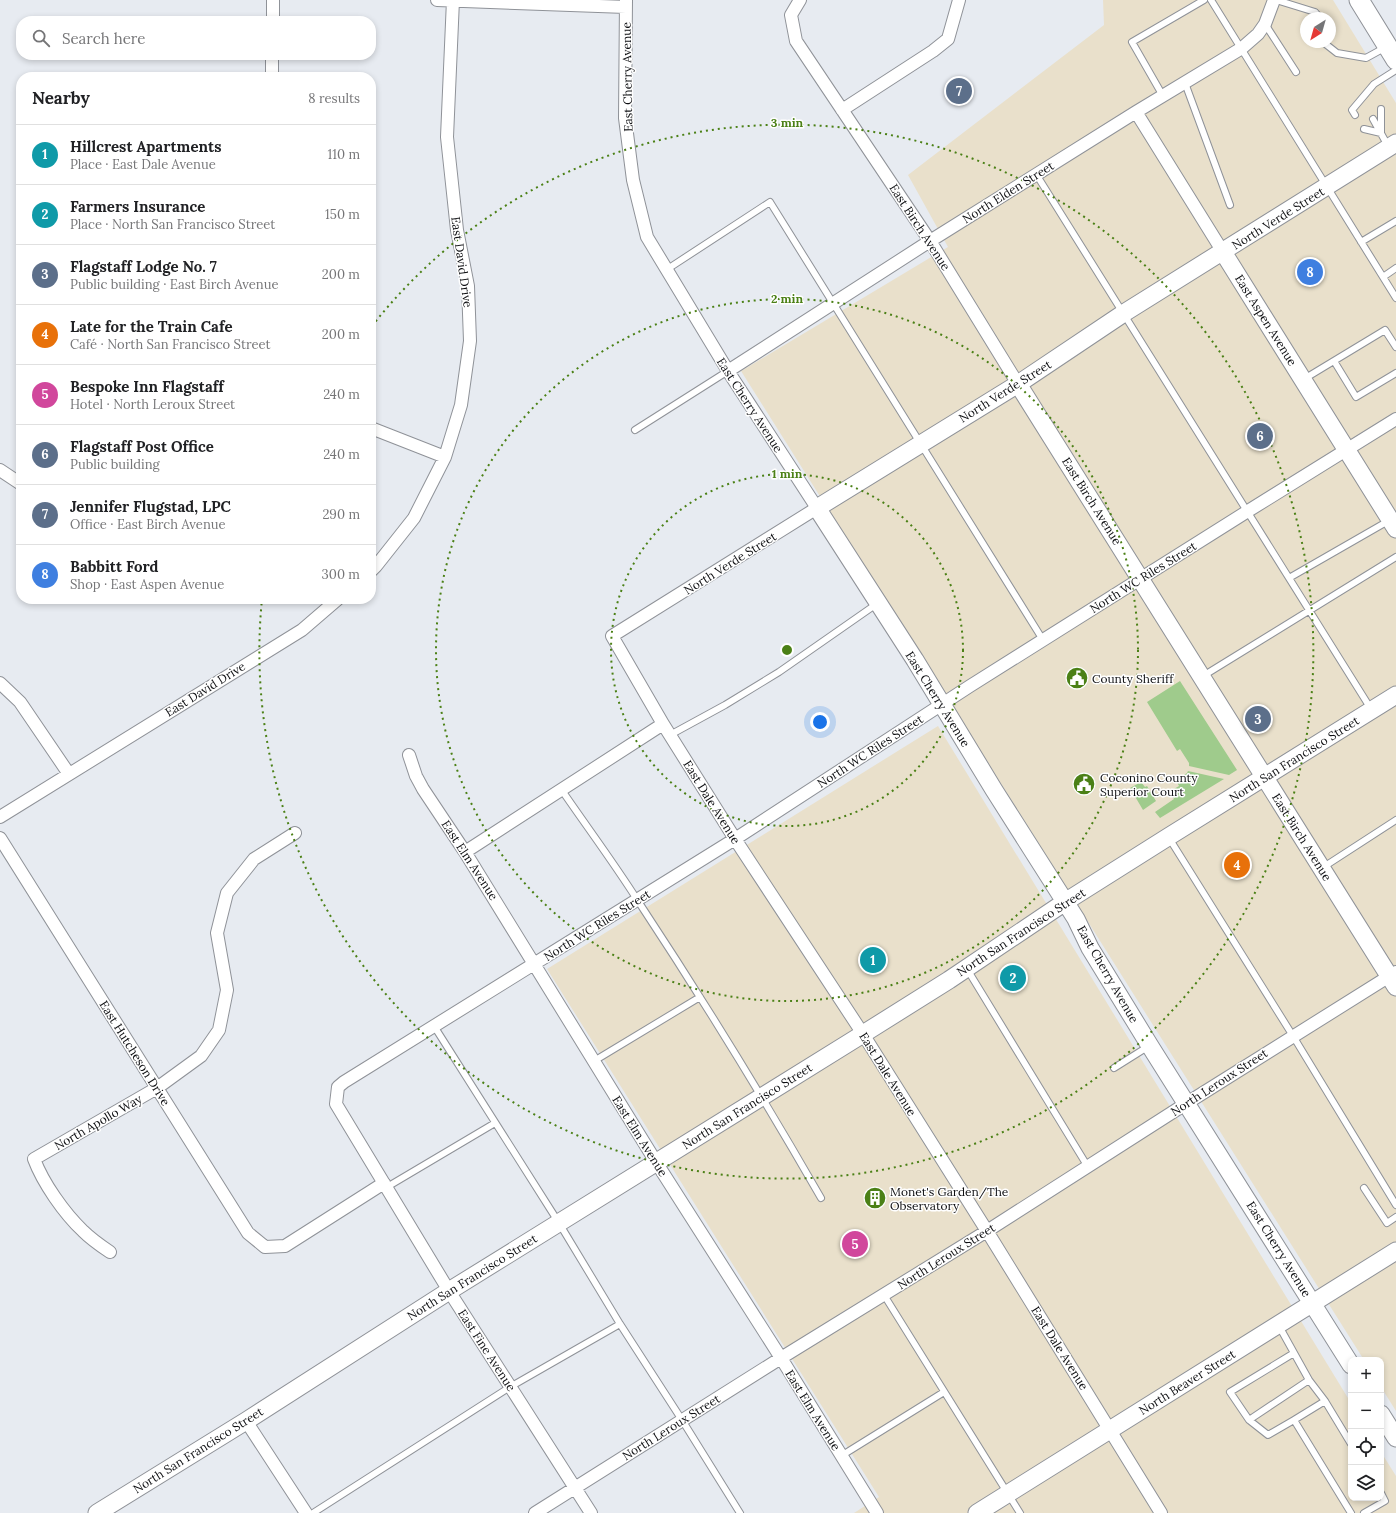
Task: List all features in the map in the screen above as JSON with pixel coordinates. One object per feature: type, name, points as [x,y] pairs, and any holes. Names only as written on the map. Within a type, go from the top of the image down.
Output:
[{"type":"main road","points":[[1359,0],[1392,53]]},
{"type":"street","points":[[273,0],[273,16]]},
{"type":"street","points":[[437,0],[626,3]]},
{"type":"street","name":"East Birch Avenue","points":[[800,0],[791,15],[796,41],[930,241],[1140,579],[1322,868],[1394,978]]},
{"type":"street","points":[[842,110],[933,51],[948,39],[960,0]]},
{"type":"street","name":"North Elden Street","points":[[728,371],[1036,174],[1242,48],[1258,34],[1265,24],[1275,0]]},
{"type":"street","name":"East David Drive","points":[[376,566],[414,518],[445,457],[461,405],[470,342],[468,286],[457,230],[447,137],[453,1]]},
{"type":"street","name":"East Cherry Avenue","points":[[626,3],[625,118],[634,180],[647,236],[666,270],[728,371],[878,603],[1076,919],[1090,948],[1150,1046],[1348,1360]]},
{"type":"street","points":[[272,60],[272,72]]},
{"type":"street","name":"East Aspen Avenue","points":[[1136,112],[1393,524]]},
{"type":"street","name":"North Verde Street","points":[[612,636],[1018,384],[1124,314],[1327,188],[1389,141]]},
{"type":"street","name":"North WC Riles Street","points":[[344,1082],[735,840],[941,704],[1396,419]]},
{"type":"street","points":[[376,430],[445,457]]},
{"type":"street","points":[[0,470],[16,481]]},
{"type":"street","name":"East David Drive","points":[[69,774],[302,630],[332,604]]},
{"type":"street","name":"East Dale Avenue","points":[[612,636],[663,724],[735,840],[863,1034],[1162,1513]]},
{"type":"street","points":[[0,683],[20,702],[69,774],[0,816]]},
{"type":"street","name":"North San Francisco Street","points":[[97,1513],[246,1421],[449,1291],[863,1034],[1065,902],[1396,695]]},
{"type":"street","points":[[465,852],[663,724]]},
{"type":"street","name":"East Elm Avenue","points":[[409,755],[416,776],[423,789],[465,852],[656,1162],[781,1358],[877,1513]]},
{"type":"street","name":"North Apollo Way","points":[[110,1252],[84,1232],[69,1216],[40,1174],[34,1159],[157,1088],[201,1056],[219,1030],[227,990],[217,934],[227,893],[254,859],[295,833]]},
{"type":"street","name":"East Hutcheson Drive","points":[[0,838],[248,1233],[265,1247],[285,1246],[386,1185]]},
{"type":"street","name":"North Leroux Street","points":[[535,1513],[781,1358],[987,1231],[1292,1036],[1394,978]]},
{"type":"street","name":"East Fine Avenue","points":[[344,1082],[338,1087],[336,1104],[449,1291],[591,1513]]},
{"type":"street","name":"North Beaver Street","points":[[976,1513],[1396,1251]]},
{"type":"street","points":[[1384,1419],[1396,1438]]},
{"type":"street","points":[[246,1421],[306,1513]]},
{"type":"lane","points":[[1163,96],[1132,42],[1204,0]]},
{"type":"lane","points":[[1211,0],[1396,298]]},
{"type":"lane","points":[[1275,0],[1315,12]]},
{"type":"lane","points":[[1265,24],[1296,72]]},
{"type":"lane","points":[[1331,48],[1337,53],[1366,58],[1392,53]]},
{"type":"lane","points":[[1355,115],[1352,110],[1362,103],[1371,92],[1374,84],[1396,70]]},
{"type":"lane","points":[[1185,83],[1230,205]]},
{"type":"lane","points":[[1381,109],[1389,141]]},
{"type":"lane","points":[[1373,119],[1389,141]]},
{"type":"lane","points":[[1364,129],[1389,141]]},
{"type":"lane","points":[[1036,174],[1372,711]]},
{"type":"lane","points":[[666,270],[770,202],[1043,640]]},
{"type":"lane","points":[[1361,242],[1396,221]]},
{"type":"lane","points":[[1383,277],[1396,268]]},
{"type":"lane","points":[[1303,380],[1385,330],[1396,347]]},
{"type":"lane","points":[[1334,361],[1356,397],[1396,373]]},
{"type":"lane","points":[[635,430],[728,371]]},
{"type":"lane","points":[[1290,578],[1393,524]]},
{"type":"lane","points":[[1202,677],[1396,557]]},
{"type":"lane","points":[[670,735],[725,705],[779,672],[878,603]]},
{"type":"lane","points":[[561,789],[637,900],[700,997],[762,1096],[821,1198]]},
{"type":"lane","points":[[1322,868],[1396,820]]},
{"type":"lane","points":[[1168,837],[1396,1205]]},
{"type":"lane","points":[[966,968],[1088,1167]]},
{"type":"lane","points":[[594,1062],[700,997]]},
{"type":"lane","points":[[434,1026],[740,1513]]},
{"type":"lane","points":[[1114,1068],[1150,1046]]},
{"type":"lane","points":[[386,1185],[495,1123]]},
{"type":"lane","points":[[1364,1188],[1387,1223],[1396,1217]]},
{"type":"lane","points":[[884,1295],[1020,1513]]},
{"type":"lane","points":[[313,1513],[510,1387],[620,1324]]},
{"type":"lane","points":[[1279,1325],[1310,1380],[1325,1401],[1348,1439]]},
{"type":"lane","points":[[1294,1353],[1230,1392],[1249,1420],[1268,1435],[1325,1401]]},
{"type":"lane","points":[[1249,1420],[1310,1380]]},
{"type":"lane","points":[[841,1456],[944,1392]]},
{"type":"lane","points":[[1294,1420],[1351,1513]]},
{"type":"lane","points":[[1364,1513],[1386,1501],[1384,1498]]},
{"type":"shaded area","points":[[1103,0],[1333,0],[1396,103],[1396,1411],[1384,1392],[1384,1357],[1362,1357],[741,371],[948,247],[908,175],[1104,25]]},
{"type":"shaded area","points":[[938,726],[1348,1398],[1348,1501],[1384,1501],[1384,1457],[1396,1476],[1396,1513],[854,1513],[879,1497],[547,969]]},
{"type":"green space","points":[[1180,681],[1237,770],[1229,775],[1189,766],[1189,763],[1180,749],[1177,751],[1147,702]]},
{"type":"green space","points":[[1188,771],[1224,779],[1160,818],[1155,812],[1174,799],[1169,792],[1179,786],[1176,780]]},
{"type":"green space","points":[[1141,782],[1145,787],[1147,786],[1156,801],[1143,810],[1130,788]]},
{"type":"place","name":"Jennifer Flugstad, LPC","points":[[959,91]]},
{"type":"place","name":"Babbitt Ford","points":[[1310,272]]},
{"type":"place","name":"Flagstaff Post Office","points":[[1260,436]]},
{"type":"place","name":"County Sheriff","points":[[1077,678]]},
{"type":"place","name":"Flagstaff Lodge No. 7","points":[[1258,719]]},
{"type":"place","name":"Coconino County Superior Court","points":[[1084,784]]},
{"type":"place","name":"Late for the Train Cafe","points":[[1237,865]]},
{"type":"place","name":"Hillcrest Apartments","points":[[873,960]]},
{"type":"place","name":"Farmers Insurance","points":[[1013,978]]},
{"type":"place","name":"Monet's Garden/The Observatory","points":[[875,1198]]},
{"type":"place","name":"Bespoke Inn Flagstaff","points":[[855,1244]]}]
